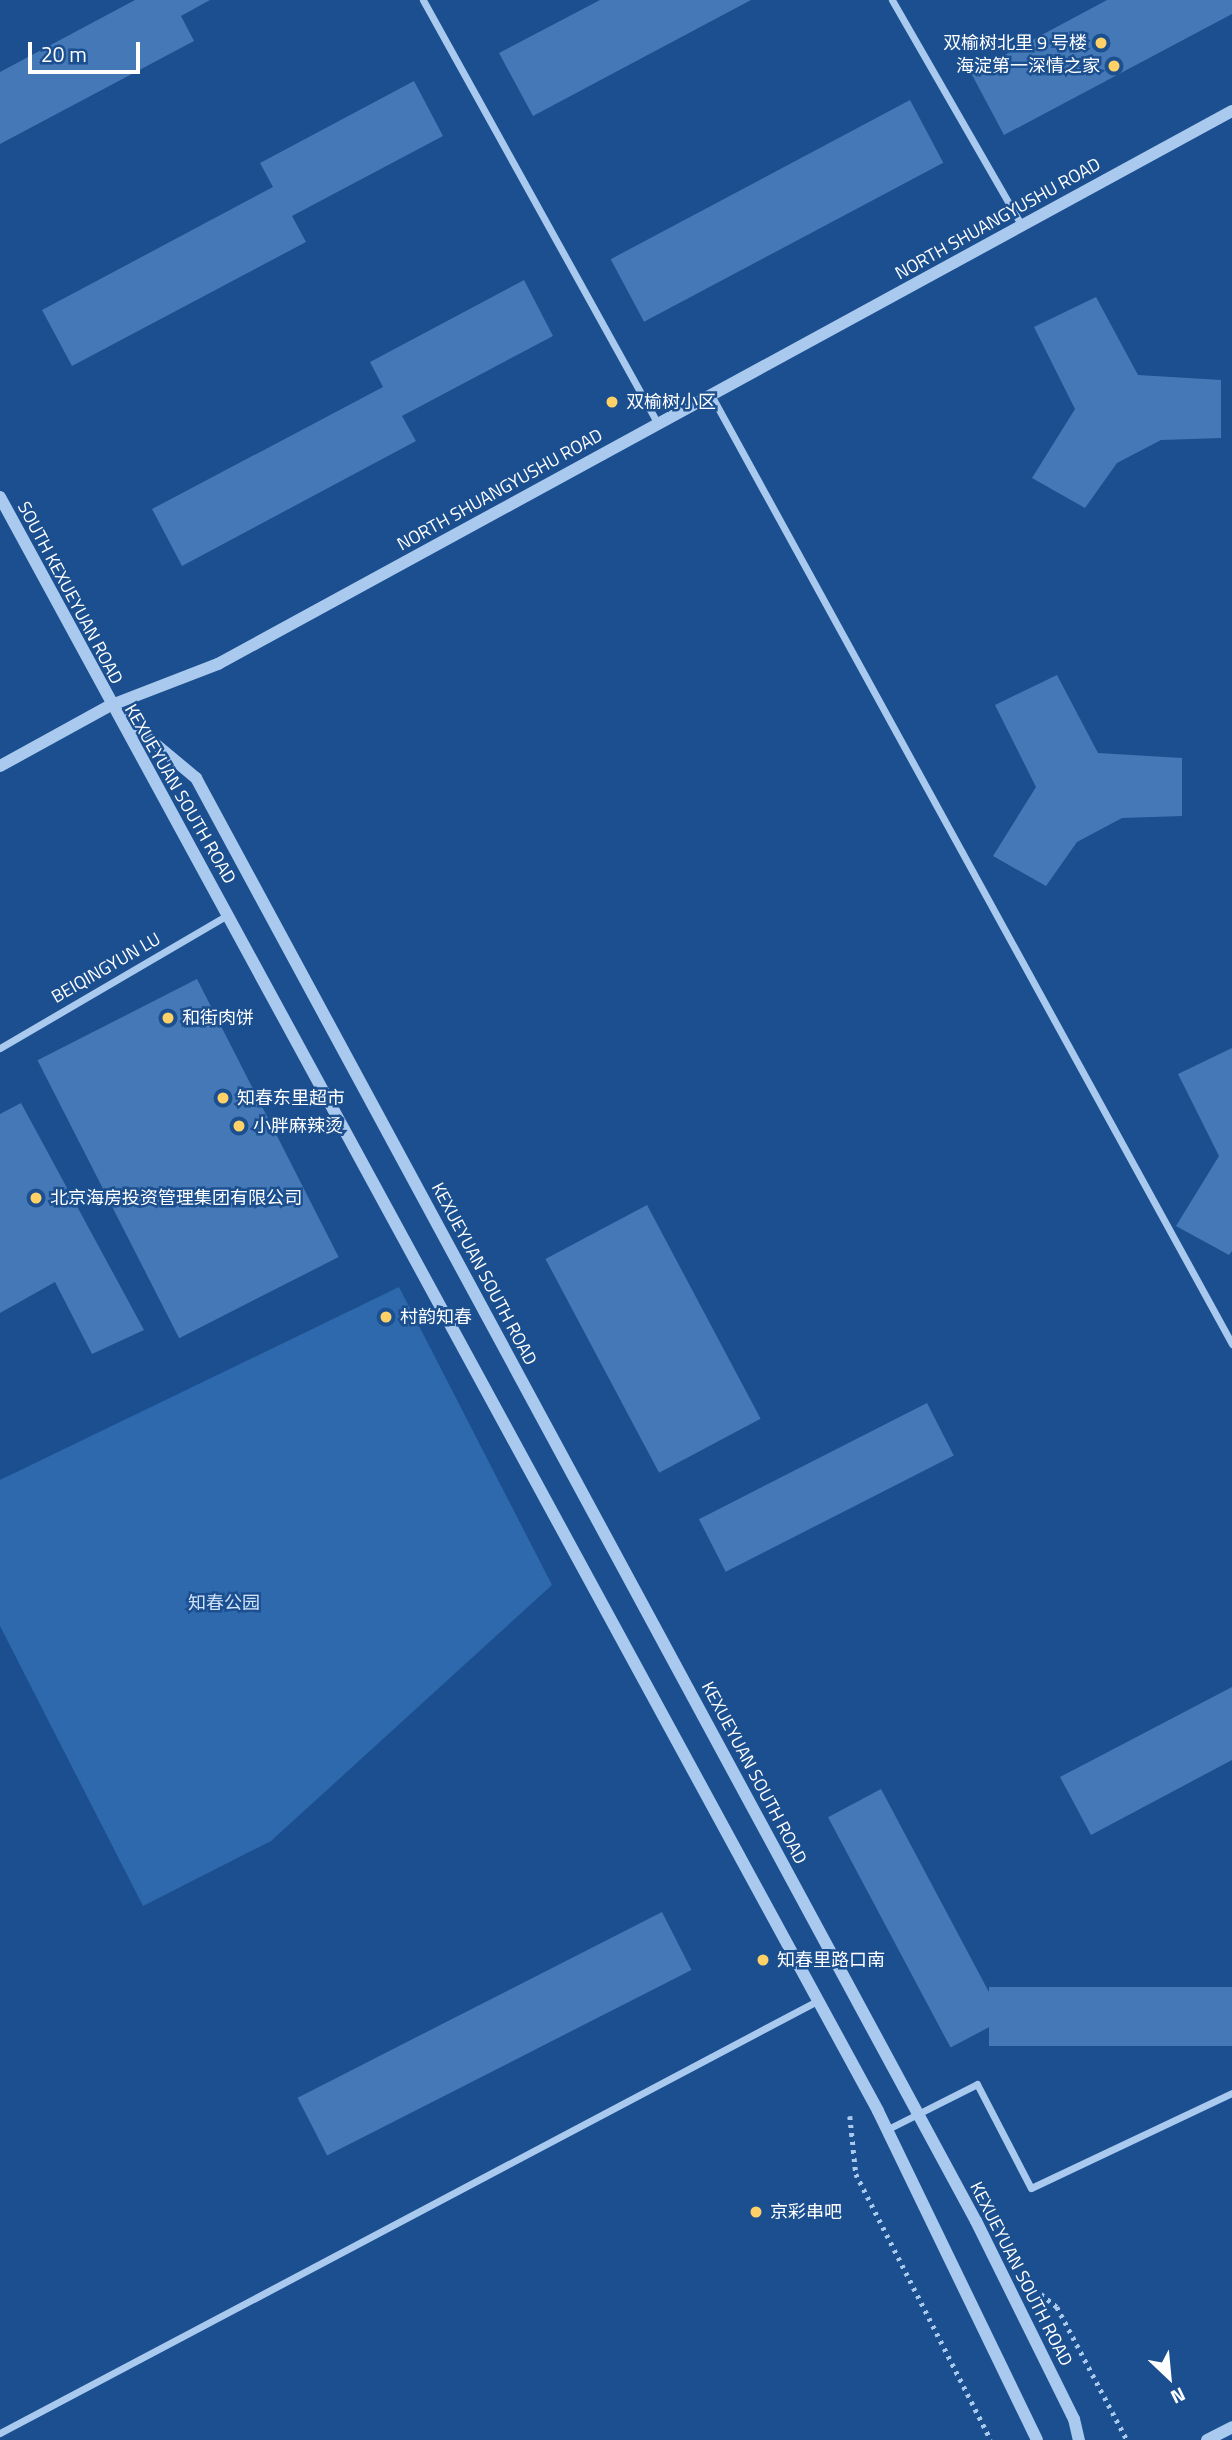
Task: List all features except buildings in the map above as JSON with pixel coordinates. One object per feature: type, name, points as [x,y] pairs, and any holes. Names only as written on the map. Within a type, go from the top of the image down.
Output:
[{"type":"street","points":[[423,0],[658,424]]},
{"type":"street","points":[[892,0],[1022,226]]},
{"type":"street","name":"NORTH SHUANGYUSHU ROAD","points":[[0,766],[109,706],[218,664],[1232,111]]},
{"type":"street","points":[[711,395],[1232,1344]]},
{"type":"street","name":"SOUTH KEXUEYUAN ROAD","points":[[0,497],[109,706]]},
{"type":"street","name":"KEXUEYUAN SOUTH ROAD","points":[[109,706],[228,915],[817,2001],[886,2130],[1037,2440]]},
{"type":"street","name":"KEXUEYUAN SOUTH ROAD","points":[[109,706],[196,778],[919,2114],[1057,2383],[1079,2440]]},
{"type":"street","name":"BEIQINGYUN LU","points":[[0,1048],[228,915]]},
{"type":"street","points":[[0,2433],[817,2001]]},
{"type":"street","points":[[886,2130],[977,2084],[1031,2188],[1232,2093]]},
{"type":"street","points":[[1207,2440],[1232,2427]]},
{"type":"path","points":[[849,2104],[856,2174],[990,2440]]},
{"type":"path","points":[[1038,2291],[1057,2306],[1127,2440]]},
{"type":"green space","name":"知春公园","points":[[399,1287],[552,1585],[271,1841],[143,1906],[0,1626],[0,1480]]},
{"type":"place","name":"双榆树北里 9 号楼","points":[[1101,43]]},
{"type":"place","name":"海淀第一深情之家","points":[[1114,66]]},
{"type":"place","name":"双榆树小区","points":[[612,402]]},
{"type":"place","name":"和街肉饼","points":[[168,1018]]},
{"type":"place","name":"知春东里超市","points":[[223,1098]]},
{"type":"place","name":"小胖麻辣烫","points":[[239,1126]]},
{"type":"place","name":"北京海房投资管理集团有限公司","points":[[36,1198]]},
{"type":"place","name":"村韵知春","points":[[386,1317]]},
{"type":"place","name":"知春里路口南","points":[[763,1960]]},
{"type":"place","name":"京彩串吧","points":[[756,2212]]}]
